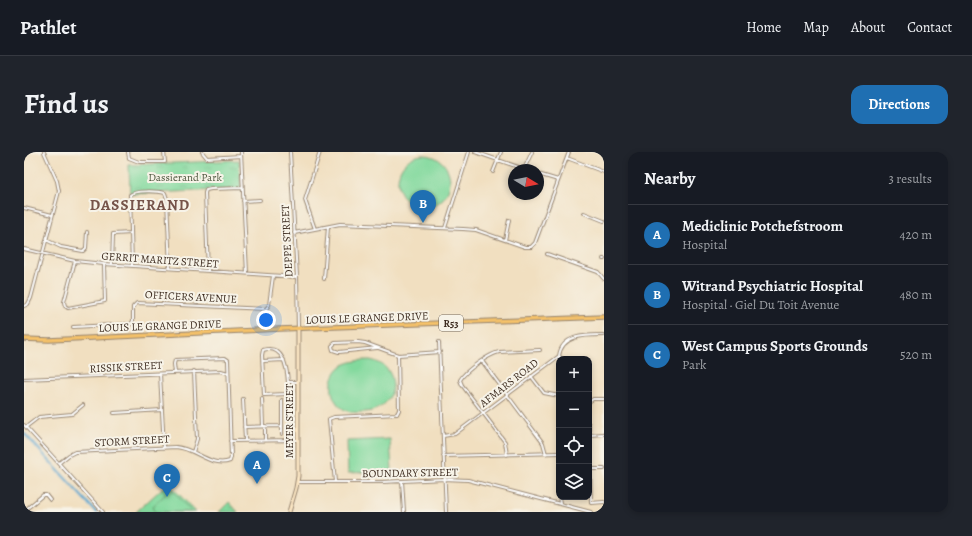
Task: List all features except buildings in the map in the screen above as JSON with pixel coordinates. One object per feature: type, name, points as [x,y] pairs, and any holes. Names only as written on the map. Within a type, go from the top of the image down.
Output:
[{"type":"main road","name":"LOUIS LE GRANGE DRIVE","points":[[24,339],[49,340],[604,317]]},
{"type":"street","points":[[24,306],[31,298],[59,189],[44,152]]},
{"type":"street","points":[[128,152],[129,158],[139,162],[165,162],[164,152]]},
{"type":"street","points":[[202,152],[207,158],[241,156]]},
{"type":"street","points":[[241,152],[247,273]]},
{"type":"street","name":"DEPPE STREET","points":[[290,152],[297,277],[298,330]]},
{"type":"street","points":[[315,229],[304,200],[320,152]]},
{"type":"street","points":[[445,228],[469,152]]},
{"type":"street","points":[[475,152],[511,164]]},
{"type":"street","points":[[493,172],[501,152]]},
{"type":"street","points":[[526,164],[532,152]]},
{"type":"street","points":[[294,233],[340,224],[472,229],[531,248],[534,245],[569,152]]},
{"type":"street","points":[[567,158],[604,172]]},
{"type":"street","points":[[544,176],[558,180]]},
{"type":"street","points":[[208,271],[206,190],[242,188]]},
{"type":"street","points":[[132,265],[130,194],[136,192],[165,193],[167,199],[170,268]]},
{"type":"street","points":[[243,202],[260,200]]},
{"type":"street","points":[[24,208],[52,215]]},
{"type":"street","points":[[584,213],[604,221]]},
{"type":"street","points":[[505,240],[509,220]]},
{"type":"street","points":[[324,278],[328,227]]},
{"type":"street","points":[[46,240],[61,247],[83,251],[86,248],[87,232]]},
{"type":"street","points":[[112,264],[113,234],[131,233]]},
{"type":"street","name":"GERRIT MARITZ STREET","points":[[24,250],[75,261],[104,264],[297,277]]},
{"type":"street","points":[[547,254],[598,272],[604,279]]},
{"type":"street","points":[[75,261],[64,302],[65,306],[68,308],[105,301],[104,264]]},
{"type":"street","name":"OFFICERS AVENUE","points":[[73,327],[131,324],[133,321],[133,307],[137,303],[266,309],[269,305],[272,276]]},
{"type":"street","name":"MEYER STREET","points":[[289,512],[297,482],[298,330]]},
{"type":"street","name":"AFMARS ROAD","points":[[559,356],[563,345],[575,338],[582,336],[604,336]]},
{"type":"street","points":[[377,348],[339,352],[333,350],[332,346],[335,343],[358,342],[365,343],[398,355],[440,352]]},
{"type":"street","points":[[439,342],[446,512]]},
{"type":"street","points":[[266,349],[279,351],[284,360],[288,382],[287,394],[264,395],[262,361],[263,352],[266,349]]},
{"type":"street","points":[[507,455],[505,442],[461,383],[460,379],[492,354],[499,352],[540,350]]},
{"type":"street","points":[[335,482],[329,419],[334,417],[397,414],[399,410],[398,355]]},
{"type":"street","points":[[175,373],[175,360],[225,358],[229,362],[230,441],[298,440]]},
{"type":"street","name":"AFMARS ROAD","points":[[443,436],[455,434],[556,358]]},
{"type":"street","points":[[262,361],[284,360]]},
{"type":"street","points":[[482,361],[543,443],[546,454]]},
{"type":"street","name":"RISSIK STREET","points":[[24,379],[224,371],[228,374]]},
{"type":"street","points":[[193,452],[197,439],[194,372]]},
{"type":"street","points":[[160,374],[164,448]]},
{"type":"street","points":[[531,376],[544,392],[556,395]]},
{"type":"street","points":[[288,382],[298,382]]},
{"type":"street","points":[[243,399],[245,441]]},
{"type":"street","points":[[262,399],[265,440]]},
{"type":"street","points":[[592,400],[604,399]]},
{"type":"street","points":[[282,400],[282,434]]},
{"type":"street","points":[[83,405],[72,414],[37,417],[25,426],[103,512]]},
{"type":"street","points":[[114,413],[162,410]]},
{"type":"street","points":[[244,426],[282,426]]},
{"type":"street","points":[[592,435],[604,434]]},
{"type":"street","name":"STORM STREET","points":[[59,463],[75,452],[164,448],[181,448],[215,462],[228,462],[231,460],[230,441]]},
{"type":"street","points":[[443,456],[556,453]]},
{"type":"street","points":[[592,469],[604,469]]},
{"type":"street","name":"BOUNDARY STREET","points":[[297,482],[444,479],[468,480],[591,512]]},
{"type":"street","points":[[402,481],[404,512]]},
{"type":"street","points":[[24,511],[43,495],[46,495],[50,500]]},
{"type":"street","points":[[559,500],[560,504]]},
{"type":"street","points":[[591,500],[591,503],[604,502]]},
{"type":"green space","points":[[424,155],[434,157],[442,163],[448,171],[450,181],[448,191],[442,199],[434,205],[424,207],[414,205],[406,199],[400,191],[398,181],[400,171],[406,163],[414,157]]},
{"type":"green space","name":"Dassierand Park","points":[[239,160],[241,189],[130,194],[129,165]]},
{"type":"green space","points":[[370,360],[381,364],[388,370],[392,378],[393,387],[390,396],[385,403],[376,409],[365,412],[350,412],[343,409],[334,398],[332,391],[332,384],[337,370],[343,365],[349,363]]},
{"type":"green space","points":[[390,439],[392,471],[348,473],[347,441]]},
{"type":"green space","points":[[168,483],[196,512],[136,512]]},
{"type":"green space","points":[[171,489],[192,512],[157,512],[152,507]]},
{"type":"green space","points":[[229,502],[238,512],[219,512]]},
{"type":"waterway","points":[[24,433],[96,512]]},
{"type":"place","name":"Witrand Psychiatric Hospital","points":[[423,223]]},
{"type":"place","name":"Mediclinic Potchefstroom","points":[[257,484]]},
{"type":"place","name":"West Campus Sports Grounds","points":[[167,497]]},
{"type":"district","name":"DASSIERAND","points":[[140,205]]}]
